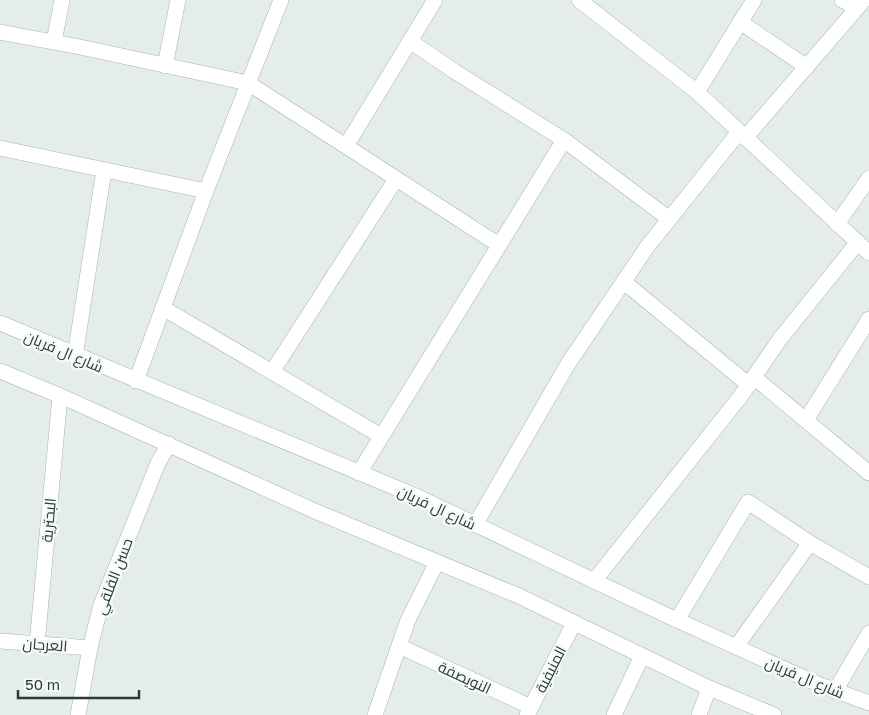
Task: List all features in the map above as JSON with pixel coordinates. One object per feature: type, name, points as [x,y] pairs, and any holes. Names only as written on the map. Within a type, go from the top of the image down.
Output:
[{"type":"street","points":[[54,42],[62,0]]},
{"type":"street","points":[[165,66],[178,0]]},
{"type":"street","points":[[136,381],[206,191],[281,0]]},
{"type":"street","points":[[346,146],[435,0]]},
{"type":"street","points":[[579,0],[697,92],[863,248],[780,339],[752,381],[594,581]]},
{"type":"street","points":[[697,92],[754,0]]},
{"type":"street","points":[[475,524],[568,364],[668,218],[742,135],[807,67],[861,4],[842,0]]},
{"type":"street","points":[[740,22],[807,67]]},
{"type":"street","points":[[0,32],[248,83],[499,246]]},
{"type":"street","points":[[410,41],[564,140],[668,218]]},
{"type":"street","points":[[359,473],[564,140]]},
{"type":"street","points":[[0,148],[206,191]]},
{"type":"street","points":[[75,356],[104,170]]},
{"type":"street","points":[[272,372],[396,178]]},
{"type":"street","points":[[837,224],[869,178]]},
{"type":"street","points":[[624,282],[752,381],[806,420],[869,472]]},
{"type":"street","points":[[163,308],[381,436]]},
{"type":"street","points":[[806,420],[869,319]]},
{"type":"street","name":"شارع ال فريان","points":[[0,324],[418,497],[736,647],[835,691],[869,703]]},
{"type":"street","points":[[0,371],[169,444],[317,512],[519,596],[709,688],[774,715]]},
{"type":"street","name":"البحترية","points":[[37,644],[60,396]]},
{"type":"street","name":"حسن الفلقي","points":[[78,715],[90,648],[101,605],[158,463],[169,444]]},
{"type":"street","points":[[677,620],[748,502],[810,543],[869,577]]},
{"type":"street","points":[[736,647],[810,543]]},
{"type":"street","points":[[375,715],[408,620],[438,562]]},
{"type":"street","name":"المنيفية","points":[[529,711],[574,623]]},
{"type":"street","points":[[835,691],[869,634]]},
{"type":"street","name":"العرجان","points":[[0,641],[90,648]]},
{"type":"street","name":"النويصفة","points":[[399,646],[529,711]]},
{"type":"street","points":[[614,715],[642,656]]},
{"type":"street","points":[[699,715],[709,688]]}]
